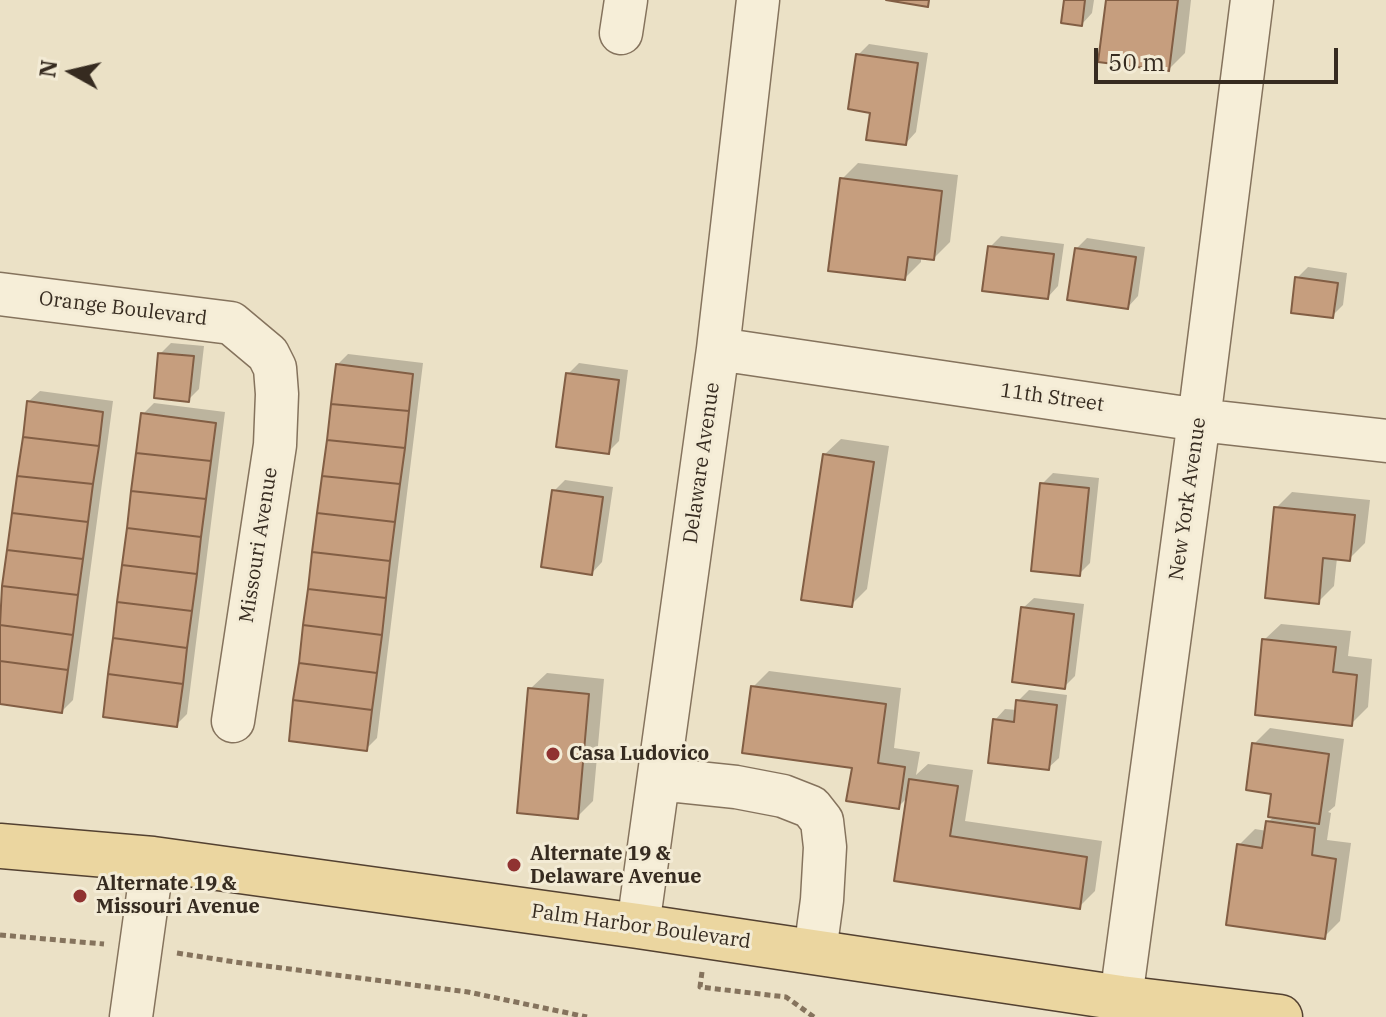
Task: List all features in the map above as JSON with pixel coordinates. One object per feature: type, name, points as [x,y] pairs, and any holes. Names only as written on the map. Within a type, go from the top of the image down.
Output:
[{"type":"main road","name":"Palm Harbor Boulevard","points":[[0,846],[153,859],[638,926],[1121,998],[1280,1017]]},
{"type":"street","name":"Delaware Avenue","points":[[638,926],[718,349],[758,0]]},
{"type":"street","name":"New York Avenue","points":[[1121,998],[1252,0]]},
{"type":"street","name":"Orange Boulevard","points":[[0,294],[231,323],[268,354],[275,368]]},
{"type":"street","name":"11th Street","points":[[718,349],[1199,420],[1386,441]]},
{"type":"street","name":"Missouri Avenue","points":[[233,721],[275,445],[275,368]]},
{"type":"street","points":[[659,779],[748,789],[783,796],[811,807],[822,821],[825,847],[815,952]]},
{"type":"street","points":[[131,1017],[153,859]]},
{"type":"path","points":[[0,935],[140,947],[468,992],[587,1017]]},
{"type":"path","points":[[707,936],[700,987],[786,997],[814,1017]]},
{"type":"building","points":[[886,0],[929,0],[928,7]]},
{"type":"building","points":[[1064,0],[1085,0],[1082,26],[1061,23]]},
{"type":"building","points":[[1106,0],[1178,0],[1169,71],[1098,62]]},
{"type":"building","points":[[856,54],[918,63],[906,145],[866,140],[870,113],[848,109]]},
{"type":"building","points":[[840,178],[942,191],[934,260],[908,257],[905,280],[828,271]]},
{"type":"building","points":[[988,246],[1054,254],[1048,299],[982,291]]},
{"type":"building","points":[[1075,248],[1136,257],[1128,309],[1067,300]]},
{"type":"building","points":[[1295,277],[1338,283],[1333,318],[1291,313]]},
{"type":"building","points":[[158,353],[194,356],[189,402],[154,398]]},
{"type":"building","points":[[336,364],[413,374],[409,411],[331,404]]},
{"type":"building","points":[[566,373],[619,380],[609,454],[556,447]]},
{"type":"building","points":[[27,401],[103,412],[99,446],[23,437]]},
{"type":"building","points":[[331,404],[409,411],[405,448],[327,440]]},
{"type":"building","points":[[141,413],[216,423],[211,461],[136,453]]},
{"type":"building","points":[[23,437],[99,446],[93,484],[17,476]]},
{"type":"building","points":[[327,440],[405,448],[400,484],[322,476]]},
{"type":"building","points":[[136,453],[211,461],[206,499],[131,491]]},
{"type":"building","points":[[823,454],[874,462],[852,607],[801,600]]},
{"type":"building","points":[[17,476],[93,484],[88,522],[12,513]]},
{"type":"building","points":[[322,476],[400,484],[395,522],[317,513]]},
{"type":"building","points":[[1040,483],[1089,488],[1080,576],[1031,571]]},
{"type":"building","points":[[552,490],[603,497],[592,575],[541,567]]},
{"type":"building","points":[[131,491],[206,499],[201,537],[127,528]]},
{"type":"building","points":[[1274,507],[1355,515],[1350,561],[1323,558],[1319,604],[1265,598]]},
{"type":"building","points":[[12,513],[88,522],[83,559],[7,550]]},
{"type":"building","points":[[317,513],[395,522],[390,561],[312,552]]},
{"type":"building","points":[[127,528],[201,537],[197,574],[122,565]]},
{"type":"building","points":[[7,550],[83,559],[78,595],[2,586]]},
{"type":"building","points":[[312,552],[390,561],[386,598],[308,589]]},
{"type":"building","points":[[122,565],[197,574],[192,611],[117,602]]},
{"type":"building","points":[[2,586],[78,595],[73,635],[0,625]]},
{"type":"building","points":[[308,589],[386,598],[382,635],[303,625]]},
{"type":"building","points":[[117,602],[192,611],[187,648],[113,638]]},
{"type":"building","points":[[1021,607],[1074,614],[1065,689],[1012,682]]},
{"type":"building","points":[[0,625],[73,635],[68,670],[0,661]]},
{"type":"building","points":[[303,625],[382,635],[377,673],[299,663]]},
{"type":"building","points":[[113,638],[187,648],[183,684],[108,674]]},
{"type":"building","points":[[1262,639],[1336,647],[1333,672],[1357,675],[1352,726],[1255,715]]},
{"type":"building","points":[[0,661],[68,670],[62,713],[0,704]]},
{"type":"building","points":[[299,663],[377,673],[372,710],[293,700]]},
{"type":"building","points":[[108,674],[183,684],[177,727],[103,717]]},
{"type":"building","points":[[751,686],[886,704],[878,763],[905,767],[899,809],[846,801],[852,768],[742,753]]},
{"type":"building","name":"Casa Ludovico","points":[[528,688],[589,694],[578,819],[517,813]]},
{"type":"building","points":[[293,700],[372,710],[367,751],[289,741]]},
{"type":"building","points":[[1016,700],[1057,705],[1049,770],[988,763],[993,719],[1014,722]]},
{"type":"building","points":[[1252,743],[1329,754],[1319,824],[1268,817],[1271,794],[1246,790]]},
{"type":"building","points":[[909,779],[958,786],[950,836],[1087,857],[1080,909],[894,881]]},
{"type":"building","points":[[1266,821],[1315,828],[1312,855],[1336,859],[1325,939],[1226,925],[1237,844],[1262,848]]},
{"type":"place","name":"Casa Ludovico","points":[[553,754]]},
{"type":"place","name":"Alternate 19 & Delaware Avenue","points":[[514,865]]},
{"type":"place","name":"Alternate 19 & Missouri Avenue","points":[[80,896]]}]
